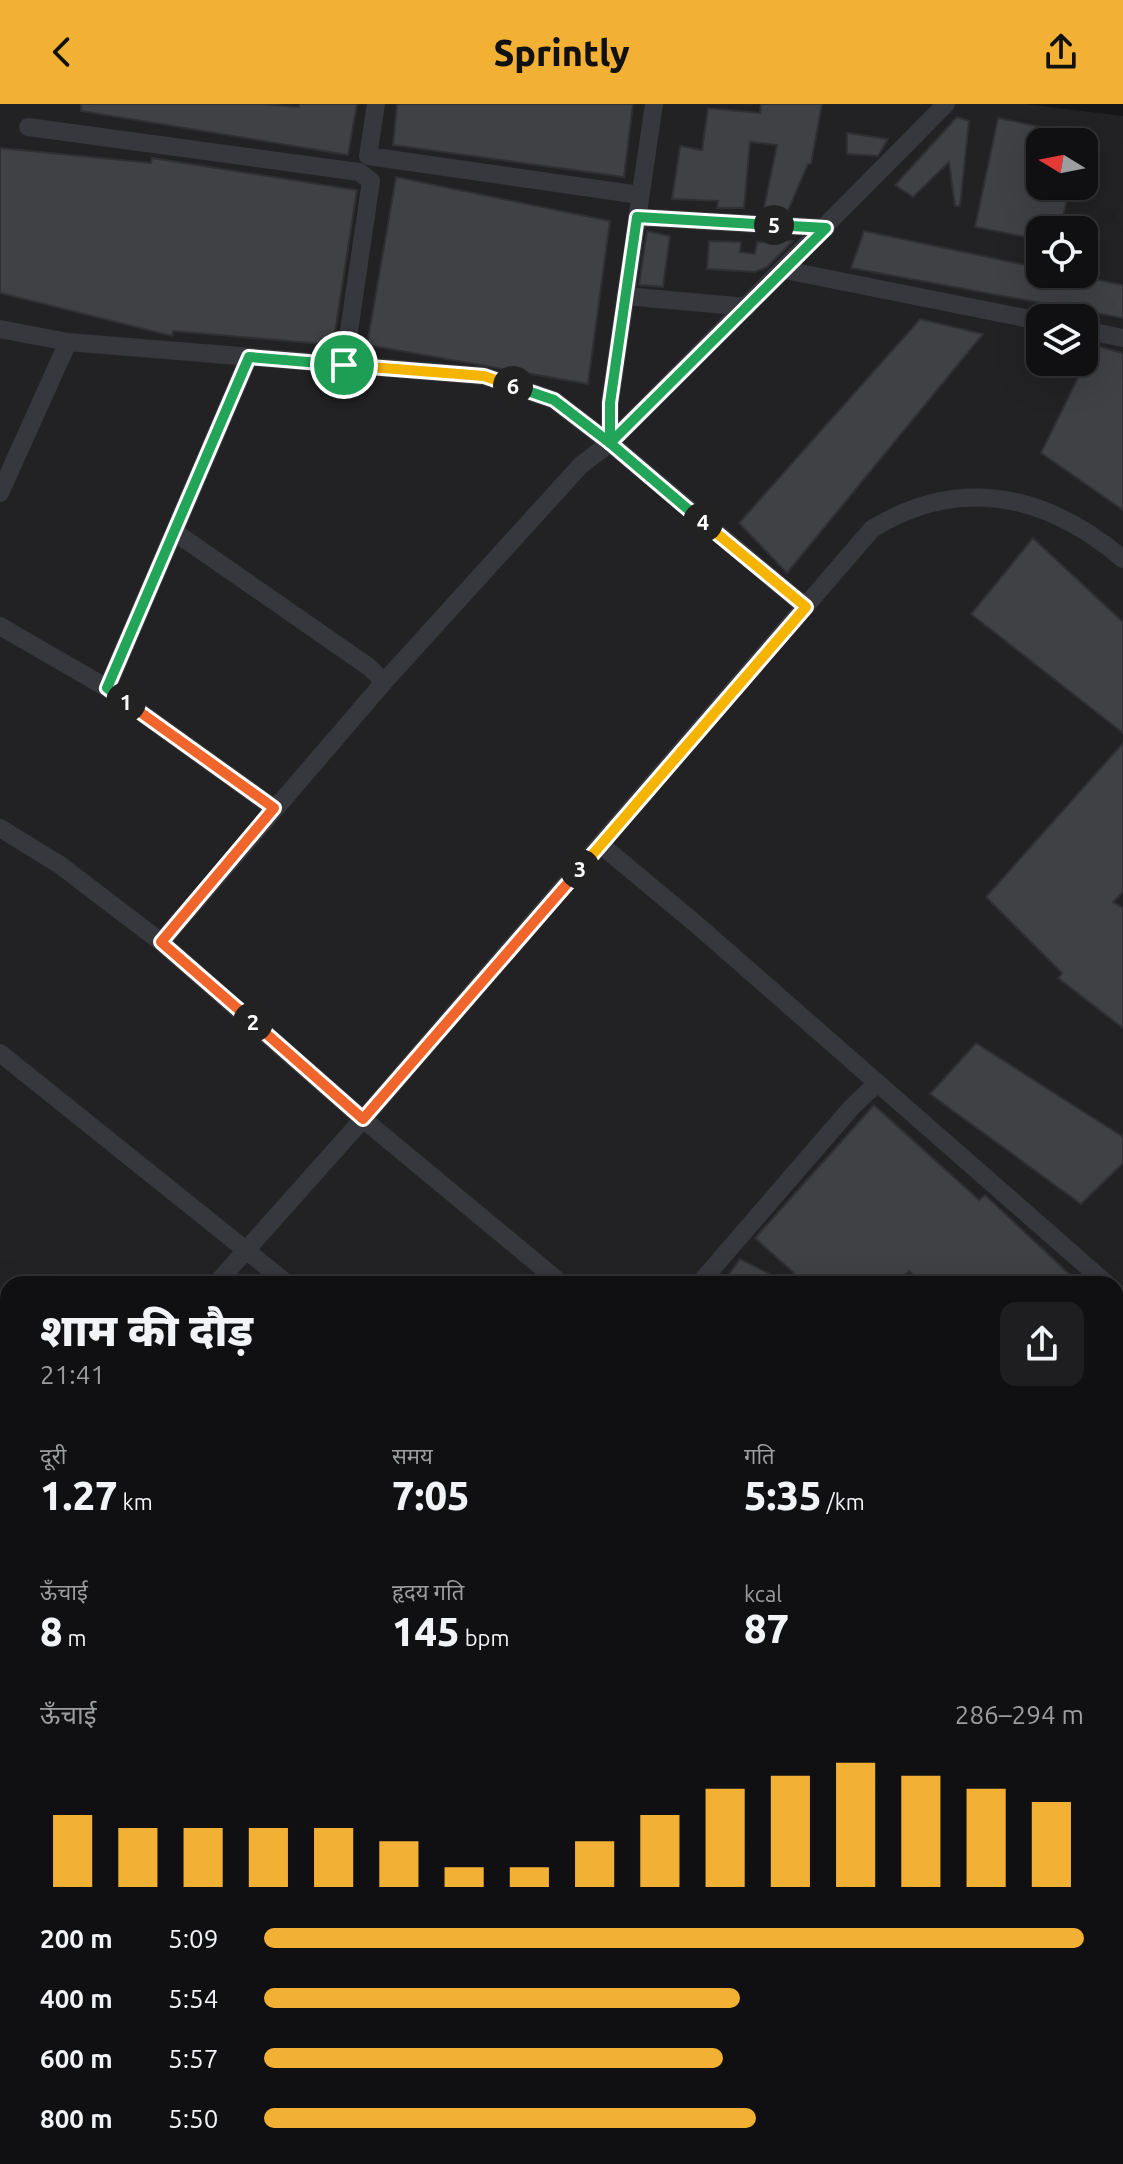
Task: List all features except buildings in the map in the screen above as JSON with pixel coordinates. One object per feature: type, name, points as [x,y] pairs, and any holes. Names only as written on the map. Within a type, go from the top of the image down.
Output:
[{"type":"street","points":[[376,104],[368,156],[640,195]]},
{"type":"street","points":[[610,443],[610,403],[654,104]]},
{"type":"street","points":[[161,942],[384,682],[581,465],[610,443],[785,270],[946,104]]},
{"type":"street","points":[[28,127],[359,172],[371,181],[344,365]]},
{"type":"street","points":[[637,217],[826,228]]},
{"type":"street","points":[[785,270],[1026,318]]},
{"type":"street","points":[[625,296],[747,307]]},
{"type":"street","points":[[0,329],[68,342],[484,376],[554,400],[806,607]]},
{"type":"street","points":[[1098,333],[1123,338]]},
{"type":"street","points":[[0,493],[68,342]]},
{"type":"street","points":[[107,688],[249,357]]},
{"type":"street","points":[[223,1276],[363,1119],[872,529],[900,512],[947,498],[983,496],[1016,501],[1098,538],[1123,559]]},
{"type":"street","points":[[176,533],[369,667],[384,682]]},
{"type":"street","points":[[0,626],[107,688],[274,808]]},
{"type":"street","points":[[0,828],[60,865],[161,942],[363,1119],[552,1276]]},
{"type":"street","points":[[601,845],[696,924],[1098,1276]]},
{"type":"street","points":[[0,1053],[279,1276]]},
{"type":"street","points":[[706,1276],[851,1108],[876,1084]]},
{"type":"shaded area","points":[[0,104],[1025,104],[1123,116],[1123,1276],[0,1276]]},
{"type":"route","points":[[344,365],[249,357],[107,688],[274,808],[161,942],[363,1119],[806,607],[610,443],[826,228],[637,217],[610,403],[610,443],[554,400],[484,376],[344,365]]}]
